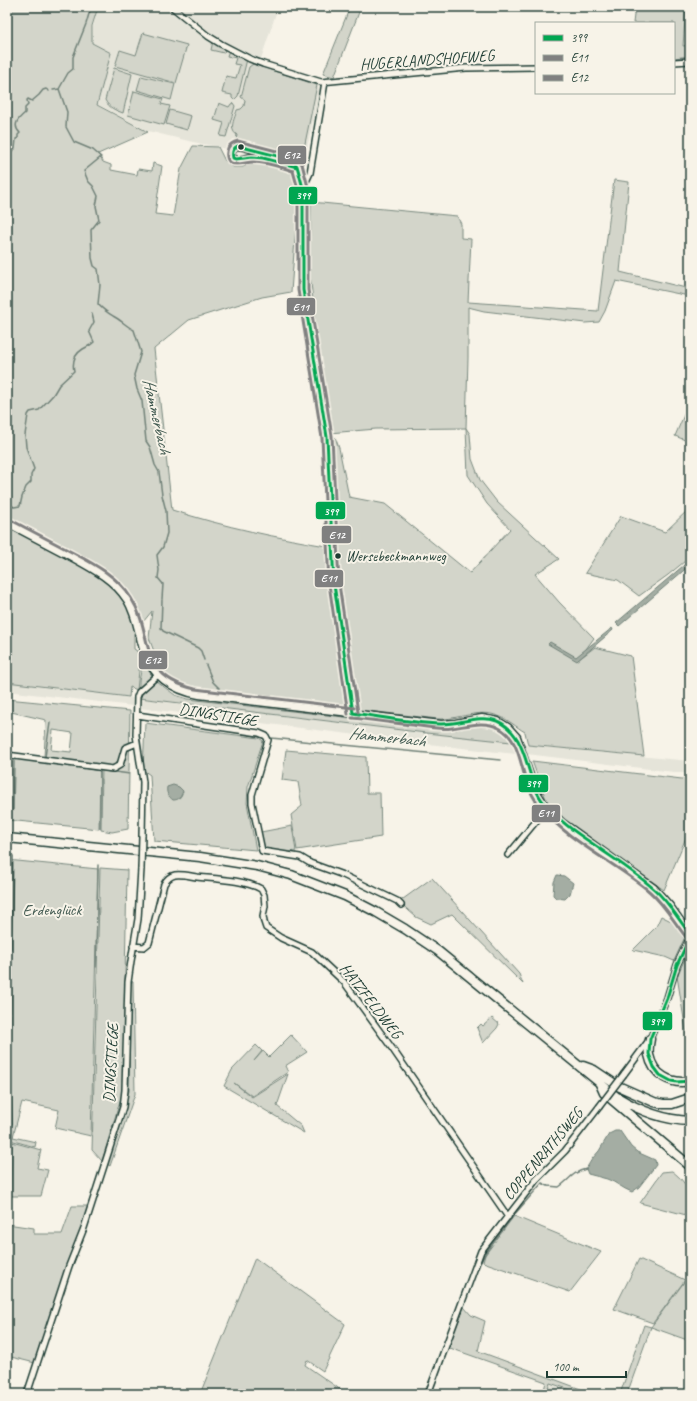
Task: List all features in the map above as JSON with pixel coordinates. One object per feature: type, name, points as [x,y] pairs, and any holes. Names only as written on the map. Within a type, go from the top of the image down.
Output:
[{"type":"highway","points":[[7,838],[200,857],[257,866],[291,875],[345,896],[376,912],[438,951],[617,1096],[640,1110],[677,1121],[690,1121]]},
{"type":"highway","points":[[650,1039],[649,1054],[654,1067],[660,1075],[671,1081],[690,1081]]},
{"type":"highway","points":[[578,1064],[594,1070],[618,1086],[654,1102],[672,1104],[690,1098]]},
{"type":"highway","points":[[599,1081],[604,1093],[687,1164],[690,1170]]},
{"type":"street","points":[[172,7],[204,33],[244,56],[263,64],[323,82],[310,173],[304,188]]},
{"type":"street","points":[[675,62],[690,61]]},
{"type":"street","name":"HUGERLANDSHOFWEG","points":[[323,82],[329,80],[466,68],[535,67]]},
{"type":"street","points":[[297,167],[253,157],[237,159],[232,156],[232,152],[236,146],[241,146],[291,159],[295,162],[297,167],[304,188],[303,290],[327,437],[334,584],[353,713]]},
{"type":"street","points":[[7,523],[95,570],[110,580],[128,602],[133,612],[144,654],[151,667],[170,685],[190,693],[441,724],[482,718],[498,721],[508,728],[517,738],[534,786],[548,808],[558,819],[571,829],[654,888],[663,896],[690,934]]},
{"type":"street","name":"DINGSTIEGE","points":[[27,1394],[123,1107],[125,1090],[128,982],[139,913],[141,869],[143,782],[137,743],[138,694],[158,675]]},
{"type":"street","name":"DINGSTIEGE","points":[[137,715],[259,733],[266,736],[268,740],[252,795],[252,803],[262,851],[300,857],[310,863],[343,875],[397,901],[401,905]]},
{"type":"street","points":[[7,755],[113,769],[122,762],[124,748],[137,743]]},
{"type":"street","points":[[508,855],[548,808]]},
{"type":"street","name":"HATZFELDWEG","points":[[133,946],[144,947],[150,943],[164,884],[166,880],[172,876],[178,874],[216,879],[241,883],[261,889],[264,895],[265,906],[263,916],[266,928],[281,938],[312,952],[344,982],[394,1051],[508,1217]]},
{"type":"street","name":"COPPENRATHSWEG","points":[[428,1394],[481,1251],[536,1180],[565,1151],[650,1039],[667,998],[677,965],[690,937]]},
{"type":"shaded area","points":[[98,7],[278,7],[259,65],[321,87],[303,165],[148,131],[97,104],[111,53],[92,43],[93,26]]},
{"type":"shaded area","points":[[690,560],[690,565],[619,626],[616,623]]},
{"type":"shaded area","points":[[612,628],[613,630],[577,661],[548,644],[550,642],[576,657]]},
{"type":"shaded area","points":[[7,682],[134,698],[133,706],[7,691]]},
{"type":"shaded area","points":[[141,699],[511,742],[516,754],[140,708]]},
{"type":"shaded area","points":[[524,745],[690,761],[690,774],[527,754]]},
{"type":"shaded area","points":[[173,785],[179,787],[183,791],[180,798],[175,800],[170,797],[167,791],[167,787]]},
{"type":"shaded area","points":[[557,875],[564,876],[573,883],[570,894],[565,899],[556,898],[553,895],[554,882]]},
{"type":"shaded area","points":[[615,1131],[620,1131],[631,1147],[637,1152],[655,1160],[656,1165],[639,1187],[632,1192],[610,1180],[588,1174],[586,1169],[609,1134]]},
{"type":"shaded area","points":[[549,1383],[580,1394],[547,1394]]},
{"type":"green space","points":[[7,7],[98,7],[92,26],[92,43],[111,53],[97,105],[148,132],[98,154],[103,162],[111,165],[111,170],[137,175],[138,169],[152,171],[153,163],[162,166],[155,214],[173,216],[181,169],[193,146],[218,147],[225,161],[233,167],[243,167],[256,161],[287,168],[299,186],[291,292],[262,297],[189,320],[154,349],[172,510],[252,532],[332,547],[330,436],[335,437],[339,448],[349,497],[385,504],[470,573],[510,529],[487,504],[468,475],[466,428],[470,434],[472,459],[480,480],[497,502],[559,559],[535,574],[559,602],[594,638],[578,660],[595,647],[631,656],[644,756],[528,745],[525,732],[505,719],[491,714],[483,713],[438,719],[265,699],[182,687],[162,673],[149,638],[152,611],[134,633],[134,649],[137,651],[140,661],[137,690],[130,687],[129,697],[7,682]]},
{"type":"green space","points":[[350,7],[361,7],[334,77],[323,74]]},
{"type":"green space","points":[[635,7],[686,7],[683,46],[690,45],[690,56],[675,58],[675,22],[633,22]]},
{"type":"green space","points":[[143,33],[187,45],[176,83],[115,66],[120,50],[136,55]]},
{"type":"green space","points":[[213,41],[225,48],[224,53],[211,50]]},
{"type":"green space","points":[[229,50],[247,59],[238,96],[234,100],[232,95],[222,93],[226,76],[236,78],[240,65],[234,64],[236,58],[227,56]]},
{"type":"green space","points":[[253,64],[317,85],[302,158],[236,140],[237,135],[233,130],[233,123],[237,110],[244,106],[245,100],[241,97],[249,67]]},
{"type":"green space","points":[[114,68],[132,74],[123,113],[110,107],[105,100]]},
{"type":"green space","points":[[141,76],[175,84],[171,100],[137,90]]},
{"type":"green space","points":[[134,91],[163,99],[161,104],[170,106],[164,125],[128,115]]},
{"type":"green space","points":[[219,103],[229,107],[233,103],[235,106],[226,137],[220,136],[224,123],[214,120]]},
{"type":"green space","points":[[170,110],[191,116],[187,130],[166,124]]},
{"type":"green space","points":[[614,180],[629,182],[620,272],[690,289],[689,296],[616,281],[605,311],[599,322],[585,323],[484,311],[468,307],[466,428],[376,429],[329,433],[310,275],[311,202],[457,216],[461,224],[461,238],[471,239],[468,302],[598,311]]},
{"type":"green space","points":[[690,401],[690,442],[675,436]]},
{"type":"green space","points":[[690,508],[690,557],[639,596],[618,580],[585,573],[621,516],[665,532]]},
{"type":"green space","points":[[143,662],[153,677],[139,689],[139,681]]},
{"type":"green space","points":[[156,681],[175,695],[188,699],[456,730],[485,724],[498,729],[511,742],[139,698],[147,688]]},
{"type":"green space","points":[[7,699],[130,711],[128,829],[112,832],[101,830],[102,766],[44,757],[46,720],[7,711]],"holes":[[[53,730],[73,733],[71,752],[51,750]]]},
{"type":"green space","points":[[145,723],[259,738],[263,741],[248,787],[247,803],[256,850],[154,841],[150,775],[143,770]]},
{"type":"green space","points":[[286,750],[366,757],[367,793],[380,793],[381,837],[297,850],[291,815],[302,806],[298,782],[282,780]]},
{"type":"green space","points":[[7,757],[100,770],[99,829],[7,820]]},
{"type":"green space","points":[[532,761],[690,780],[690,828],[664,890],[567,822],[547,802]]},
{"type":"green space","points":[[292,826],[296,851],[283,853],[265,850],[261,832]]},
{"type":"green space","name":"Erdenglück","points":[[7,860],[98,869],[91,1136],[55,1128],[59,1110],[22,1102],[13,1137],[36,1142],[35,1147],[10,1140],[8,1198]]},
{"type":"green space","points":[[100,868],[127,870],[123,1091],[102,1161],[92,1150]]},
{"type":"green space","points":[[432,878],[519,974],[523,984],[452,914],[431,924],[416,917],[399,902]]},
{"type":"green space","points":[[661,916],[673,922],[684,939],[674,961],[665,957],[633,950],[656,927]]},
{"type":"green space","points":[[690,948],[690,1056],[677,976]]},
{"type":"green space","points":[[130,980],[133,982],[135,1094],[110,1166],[107,1164],[129,1091]]},
{"type":"green space","points":[[492,1018],[499,1024],[483,1043],[477,1028],[481,1024],[483,1026]]},
{"type":"green space","points":[[291,1035],[307,1052],[285,1066],[288,1072],[252,1096],[234,1083],[252,1097],[288,1074],[277,1106],[301,1126],[304,1133],[224,1086],[232,1070],[256,1045],[262,1051],[254,1061],[263,1051],[269,1057]]},
{"type":"green space","points":[[12,1142],[41,1150],[37,1168],[48,1170],[41,1196],[11,1196]]},
{"type":"green space","points":[[672,1171],[678,1176],[688,1190],[690,1216],[640,1203],[662,1172]]},
{"type":"green space","points":[[72,1206],[89,1206],[35,1363],[7,1356],[7,1224],[34,1228],[34,1234],[62,1234]]},
{"type":"green space","points":[[514,1216],[601,1252],[570,1292],[483,1262],[485,1255]]},
{"type":"green space","points":[[255,1258],[345,1324],[323,1371],[307,1360],[305,1365],[347,1394],[200,1394]]},
{"type":"green space","points":[[639,1259],[685,1280],[653,1323],[614,1309]]},
{"type":"green space","points":[[690,1274],[690,1341],[651,1327]]},
{"type":"green space","points":[[464,1307],[471,1315],[485,1321],[478,1351],[594,1394],[583,1394],[550,1383],[546,1394],[543,1394],[546,1382],[450,1348],[449,1345]]},
{"type":"green space","points":[[644,1325],[651,1327],[627,1394],[620,1394]]},
{"type":"waterway","name":"Hammerbach","points":[[91,7],[73,57],[73,69],[68,73],[59,89],[67,112],[66,127],[74,142],[93,150],[101,157],[84,171],[88,181],[93,186],[98,196],[96,206],[99,220],[91,230],[92,258],[94,266],[98,269],[100,285],[98,304],[105,311],[134,330],[141,352],[134,375],[137,389],[142,401],[146,441],[150,447],[155,465],[159,472],[166,511],[167,533],[163,547],[157,555],[159,570],[158,578],[163,584],[162,599]]},
{"type":"waterway","points":[[7,154],[15,149],[16,139],[20,133],[16,125],[18,120],[25,113],[25,108],[28,105],[27,100],[32,101],[43,90],[46,89],[49,91]]},
{"type":"waterway","name":"Hammerbach","points":[[53,90],[59,89]]},
{"type":"waterway","points":[[7,503],[14,507],[20,506],[26,487],[31,482],[31,475],[34,469],[26,447],[25,435],[28,415],[30,412],[39,410],[53,395],[59,385],[74,371],[74,361],[78,353],[94,342],[89,331],[94,322],[92,314]]},
{"type":"waterway","name":"Hammerbach","points":[[162,600],[161,628],[163,631],[198,648],[201,651],[204,660]]},
{"type":"waterway","name":"Hammerbach","points":[[206,665],[213,682],[223,692]]},
{"type":"waterway","points":[[45,757],[50,723]]},
{"type":"waterway","name":"Hammerbach","points":[[219,724],[242,727]]},
{"type":"waterway","name":"Hammerbach","points":[[242,734],[263,737]]},
{"type":"waterway","name":"Hammerbach","points":[[271,738],[500,760]]},
{"type":"waterway","points":[[13,810],[14,758]]},
{"type":"waterway","points":[[84,768],[96,770]]},
{"type":"waterway","points":[[100,770],[111,772]]},
{"type":"waterway","points":[[100,770],[100,828]]},
{"type":"waterway","points":[[115,772],[130,774]]},
{"type":"waterway","points":[[7,855],[13,856],[11,949]]},
{"type":"waterway","points":[[96,967],[98,865]]},
{"type":"waterway","points":[[10,1061],[11,976]]},
{"type":"waterway","points":[[10,1067],[9,1089],[11,1089],[12,1124]]},
{"type":"waterway","points":[[8,1187],[10,1143]]},
{"type":"waterway","points":[[481,1262],[486,1252],[513,1216],[542,1183],[548,1186],[559,1187],[574,1174],[586,1169]]},
{"type":"transit line","name":"E12","points":[[293,171],[263,163],[231,163],[227,156],[228,148],[232,143],[238,141],[296,156],[302,164],[308,187],[308,290],[332,436],[339,584],[358,712]]},
{"type":"transit line","name":"399","points":[[297,167],[263,158],[252,157],[236,159],[233,158],[234,149],[238,146],[293,160],[297,166],[303,188],[303,290],[327,437],[334,584],[353,713]]},
{"type":"transit line","name":"E11","points":[[293,171],[298,189],[298,290],[322,438],[329,584],[348,714]]},
{"type":"transit line","name":"E12","points":[[9,519],[102,569],[118,582],[131,598],[138,612],[155,664],[163,674],[176,683],[195,689],[354,708]]},
{"type":"transit line","name":"399","points":[[353,713],[440,724],[476,719],[490,719],[497,721],[508,728],[515,736],[521,747],[533,782],[538,793],[549,809],[573,830],[632,871],[654,889],[669,905],[690,934]]},
{"type":"transit line","name":"E11","points":[[352,718],[447,729],[487,724],[506,732],[515,745],[528,786],[540,807],[552,820],[579,842],[637,881],[650,892],[665,908],[686,937]]},
{"type":"transit line","name":"399","points":[[690,937],[677,965],[667,998],[650,1039],[649,1054],[654,1067],[660,1075],[671,1081],[690,1081]]},
{"type":"place","name":"Wersebeckmannweg","points":[[338,556]]}]
